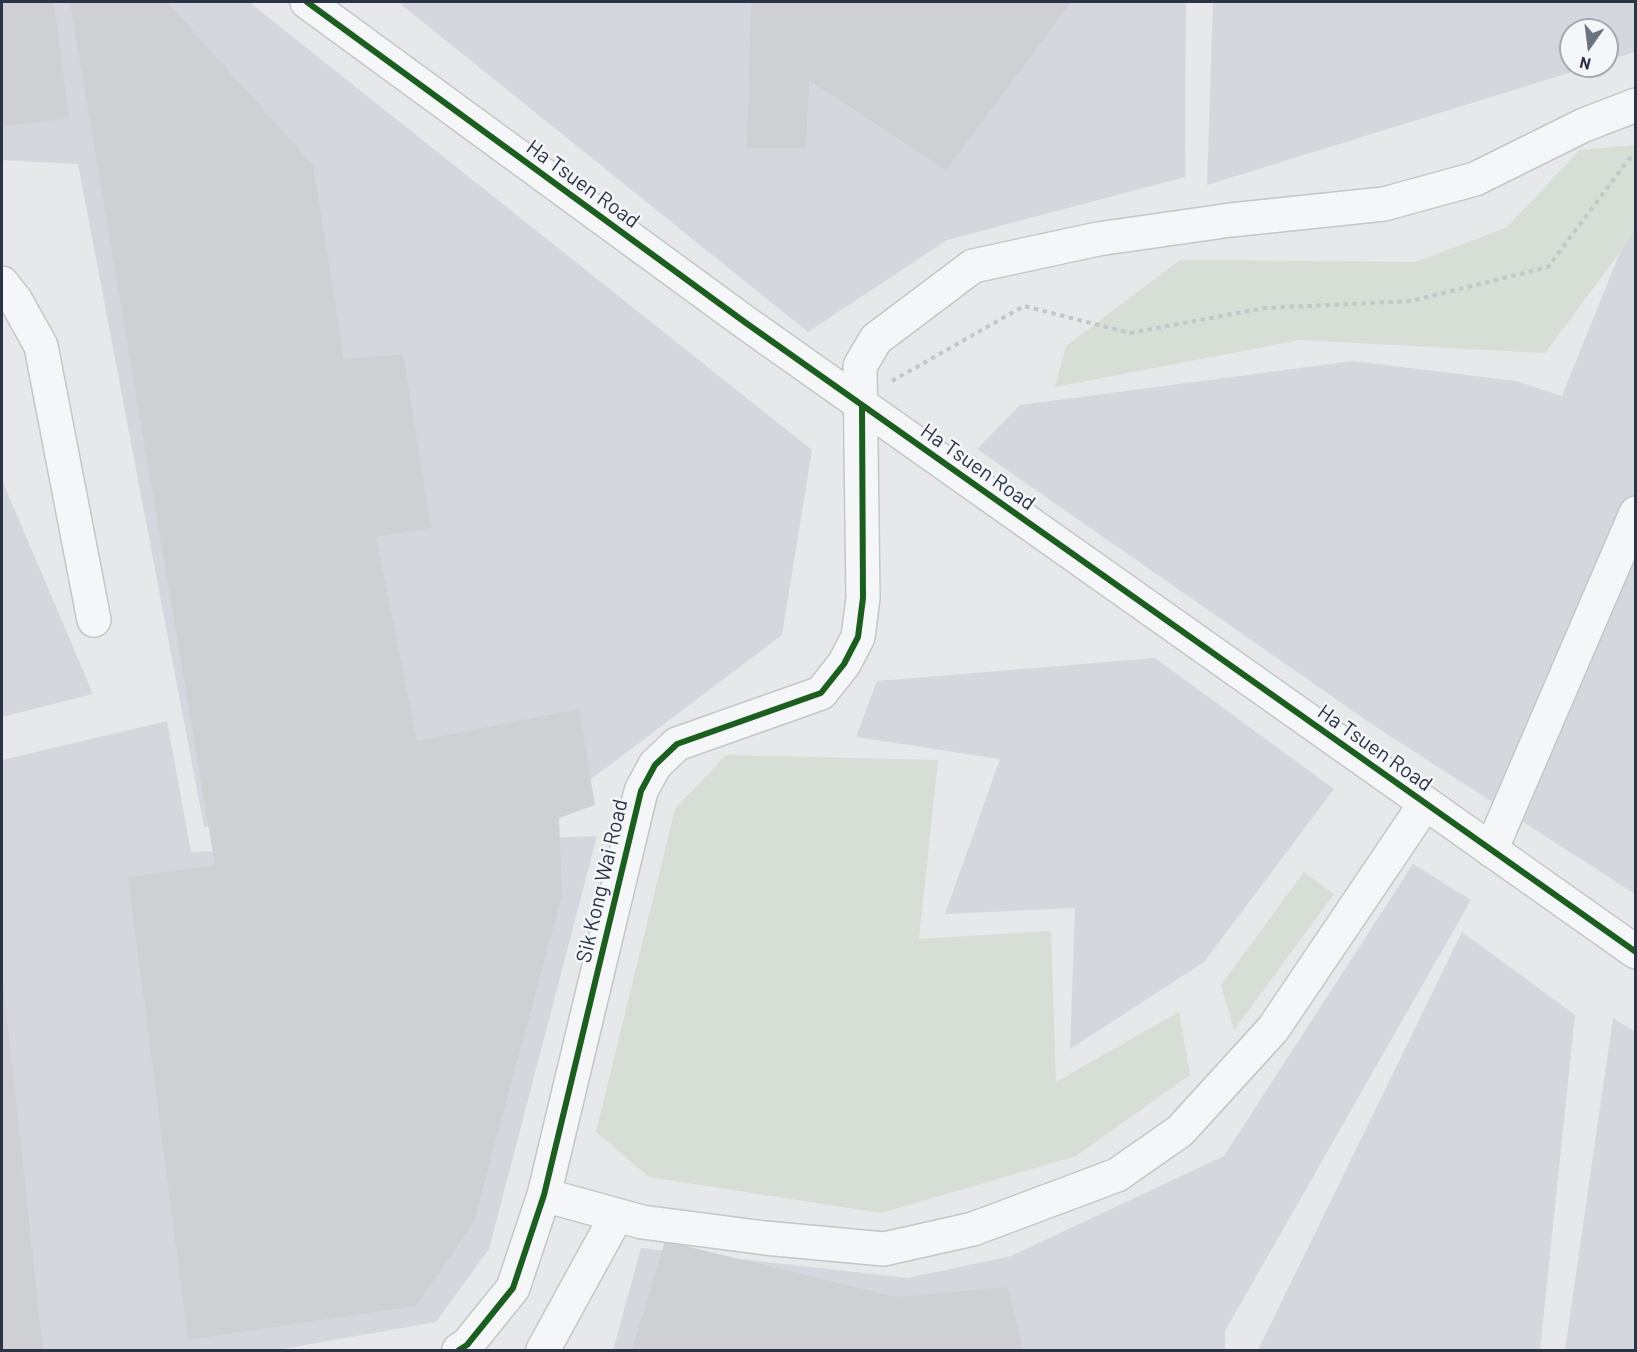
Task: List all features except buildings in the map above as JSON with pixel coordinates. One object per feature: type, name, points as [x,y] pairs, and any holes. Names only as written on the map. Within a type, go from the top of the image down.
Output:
[{"type":"street","name":"Ha Tsuen Road","points":[[307,2],[862,405],[1635,952]]},
{"type":"street","name":"Sik Kong Wai Road","points":[[459,1350],[467,1345],[513,1288],[544,1195],[641,791],[655,765],[677,744],[820,693],[844,664],[858,637],[863,598],[860,366],[876,339],[973,266],[1098,239],[1231,220],[1384,204],[1475,179],[1584,125],[1635,105]]},
{"type":"street","points":[[2,284],[16,301],[40,346],[94,620]]},
{"type":"street","points":[[1491,850],[1635,513]]},
{"type":"street","points":[[544,1195],[642,1222],[765,1238],[884,1249],[973,1229],[1117,1174],[1180,1131],[1273,1029],[1425,804]]},
{"type":"street","points":[[543,1350],[617,1215]]},
{"type":"path","points":[[862,405],[881,388],[1024,306],[1130,333],[1265,308],[1411,301],[1548,267],[1629,159],[1635,157]]},
{"type":"shaded area","points":[[2,2],[249,2],[812,450],[782,635],[554,807],[204,827],[78,164],[2,160]]},
{"type":"shaded area","points":[[398,2],[1186,2],[1185,177],[947,240],[808,332]]},
{"type":"shaded area","points":[[1213,2],[1635,2],[1635,52],[1619,57],[1619,18],[1559,18],[1559,76],[1207,185]]},
{"type":"shaded area","points":[[1635,145],[1635,232],[1545,353],[1300,340],[1055,387],[1066,346],[1180,260],[1416,262],[1506,228],[1580,150]]},
{"type":"shaded area","points":[[1635,215],[1635,894],[1376,727],[977,449],[1020,405],[1353,361],[1516,381],[1562,396]]},
{"type":"shaded area","points":[[2,480],[93,694],[2,717]]},
{"type":"shaded area","points":[[1155,658],[1334,789],[1204,962],[1070,1049],[1075,908],[945,914],[1000,759],[856,737],[877,681]]},
{"type":"shaded area","points":[[167,721],[191,852],[597,836],[489,1249],[436,1322],[277,1350],[2,1350],[2,760]]},
{"type":"shaded area","points":[[726,755],[938,760],[919,939],[1051,931],[1056,1082],[1179,1012],[1190,1075],[1076,1156],[881,1213],[649,1177],[596,1132],[675,809]]},
{"type":"shaded area","points":[[1413,864],[1471,900],[1225,1331],[1225,1350],[613,1350],[641,1248],[908,1278],[1011,1256],[1224,1156]]},
{"type":"shaded area","points":[[1304,872],[1334,894],[1234,1030],[1221,985]]},
{"type":"shaded area","points":[[1462,932],[1575,1015],[1540,1350],[1258,1350]]},
{"type":"shaded area","points":[[1613,1018],[1635,1032],[1635,1350],[1565,1350]]},
{"type":"cycle path","points":[[307,2],[746,323],[1636,952]]},
{"type":"cycle path","points":[[459,1350],[467,1345],[513,1288],[544,1195],[641,791],[655,765],[677,744],[821,693],[844,664],[858,637],[863,598],[862,405]]}]
